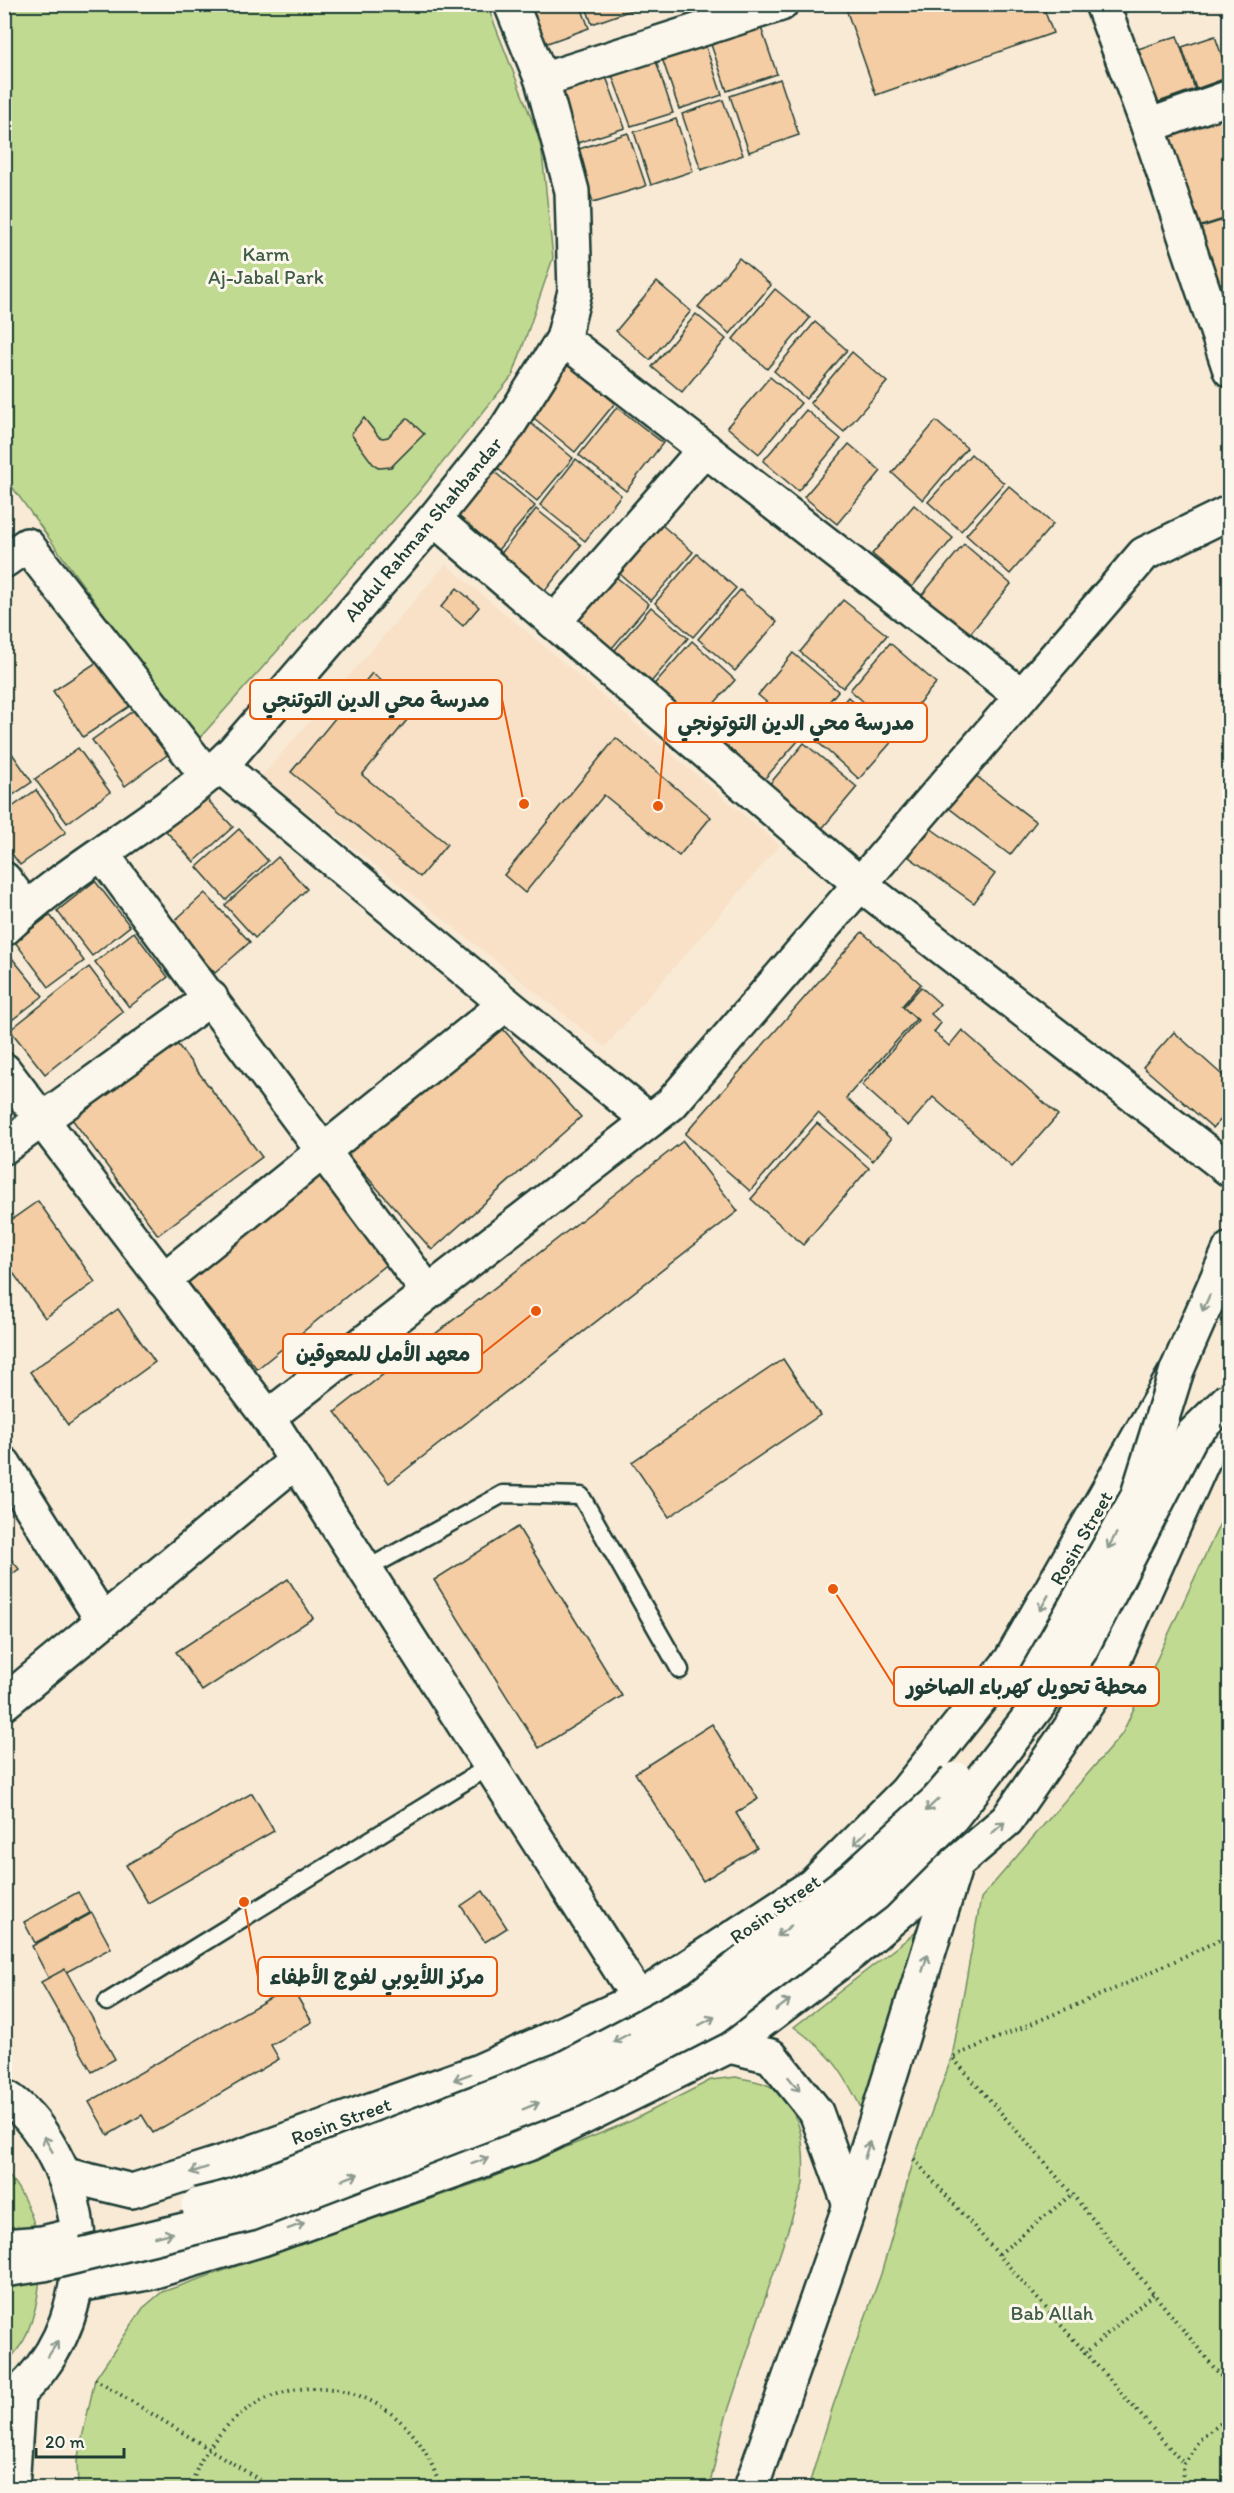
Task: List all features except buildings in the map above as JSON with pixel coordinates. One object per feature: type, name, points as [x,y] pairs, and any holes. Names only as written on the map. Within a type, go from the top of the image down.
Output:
[{"type":"street","name":"Abdul Rahman Shahbandar","points":[[15,919],[213,770],[434,519],[506,429],[563,339],[575,291],[572,191],[542,80],[510,4]]},
{"type":"street","points":[[542,80],[780,4]]},
{"type":"street","points":[[1102,4],[1148,126],[1230,370]]},
{"type":"street","points":[[1148,126],[1230,97]]},
{"type":"street","points":[[563,339],[1022,696]]},
{"type":"street","points":[[554,622],[705,449]]},
{"type":"street","points":[[268,1417],[671,1104],[1144,554],[1230,512]]},
{"type":"street","points":[[434,519],[860,884],[1230,1170]]},
{"type":"street","points":[[4,561],[27,544],[213,770],[650,1120]]},
{"type":"street","points":[[102,855],[211,998],[428,1292]]},
{"type":"street","points":[[4,879],[15,919]]},
{"type":"street","points":[[4,1147],[211,998]]},
{"type":"street","points":[[163,1280],[506,1004]]},
{"type":"street","points":[[4,1070],[268,1417],[639,1999]]},
{"type":"street","name":"Rosin Street","points":[[66,2175],[132,2191],[236,2158],[477,2072],[639,1999],[813,1885],[905,1793],[1011,1660],[1177,1370],[1230,1249]]},
{"type":"street","points":[[4,2246],[42,2243],[230,2197],[561,2070],[699,1997],[853,1878],[937,1801],[1017,1709],[1137,1498],[1177,1370]]},
{"type":"street","points":[[78,2285],[148,2273],[262,2239],[531,2143],[729,2046],[853,1952],[955,1867],[1007,1820],[1108,1674],[1230,1399]]},
{"type":"street","points":[[4,2270],[45,2264],[250,2214],[573,2090],[714,2018],[874,1894],[954,1816],[1080,1651],[1191,1436],[1230,1399]]},
{"type":"street","points":[[4,1703],[296,1461]]},
{"type":"street","points":[[4,1464],[103,1621]]},
{"type":"street","points":[[751,2488],[850,2205],[955,1867]]},
{"type":"street","points":[[729,2046],[771,2056],[816,2112],[850,2205]]},
{"type":"street","points":[[4,2096],[42,2134],[66,2175],[80,2229],[78,2285],[57,2345],[11,2400],[12,2488]]},
{"type":"street","points":[[236,2158],[262,2239]]},
{"type":"lane","points":[[365,1570],[503,1494],[580,1496],[680,1670]]},
{"type":"lane","points":[[107,2002],[490,1766]]},
{"type":"path","points":[[1230,1935],[1119,1987],[952,2057],[1072,2194],[1230,2388]]},
{"type":"path","points":[[914,2159],[1084,2354],[1184,2464]]},
{"type":"path","points":[[999,2254],[1072,2194]]},
{"type":"path","points":[[1084,2354],[1153,2294]]},
{"type":"path","points":[[96,2379],[206,2450],[273,2488]]},
{"type":"path","points":[[192,2488],[206,2450],[232,2419],[266,2398],[304,2388],[344,2390],[381,2405],[412,2430],[433,2464],[440,2488]]},
{"type":"path","points":[[1181,2488],[1184,2464],[1199,2440],[1230,2416]]},
{"type":"shaded area","points":[[446,564],[780,845],[605,1047],[262,776]]},
{"type":"green space","name":"Karm Aj-Jabal Park","points":[[4,5],[487,5],[541,143],[553,258],[513,375],[418,493],[196,742],[5,477]]},
{"type":"green space","name":"Bab Allah","points":[[1229,1504],[1229,2488],[808,2488],[833,2406],[881,2274],[914,2159],[952,2057],[981,1898],[1122,1734]]},
{"type":"green space","points":[[920,1929],[863,2112],[835,2064],[818,2046],[794,2027]]},
{"type":"green space","points":[[736,2077],[768,2085],[782,2097],[790,2108],[800,2131],[803,2184],[725,2420],[709,2488],[78,2488],[77,2461],[95,2379],[143,2308],[162,2292],[485,2180],[631,2121],[711,2080]]},
{"type":"green space","points":[[5,2171],[28,2208],[39,2250],[40,2272],[38,2293],[26,2336],[5,2366]]},
{"type":"place","name":"مدرسة محي الدين التوتنجي","points":[[524,804]]},
{"type":"place","name":"مدرسة محي الدين التوتونجي","points":[[658,806]]},
{"type":"place","name":"معهد الأمل للمعوقين","points":[[536,1311]]},
{"type":"place","name":"محطة تحويل كهرباء الصاخور","points":[[833,1589]]},
{"type":"place","name":"مركز اللأيوبي لفوج الأطفاء","points":[[244,1902]]}]
